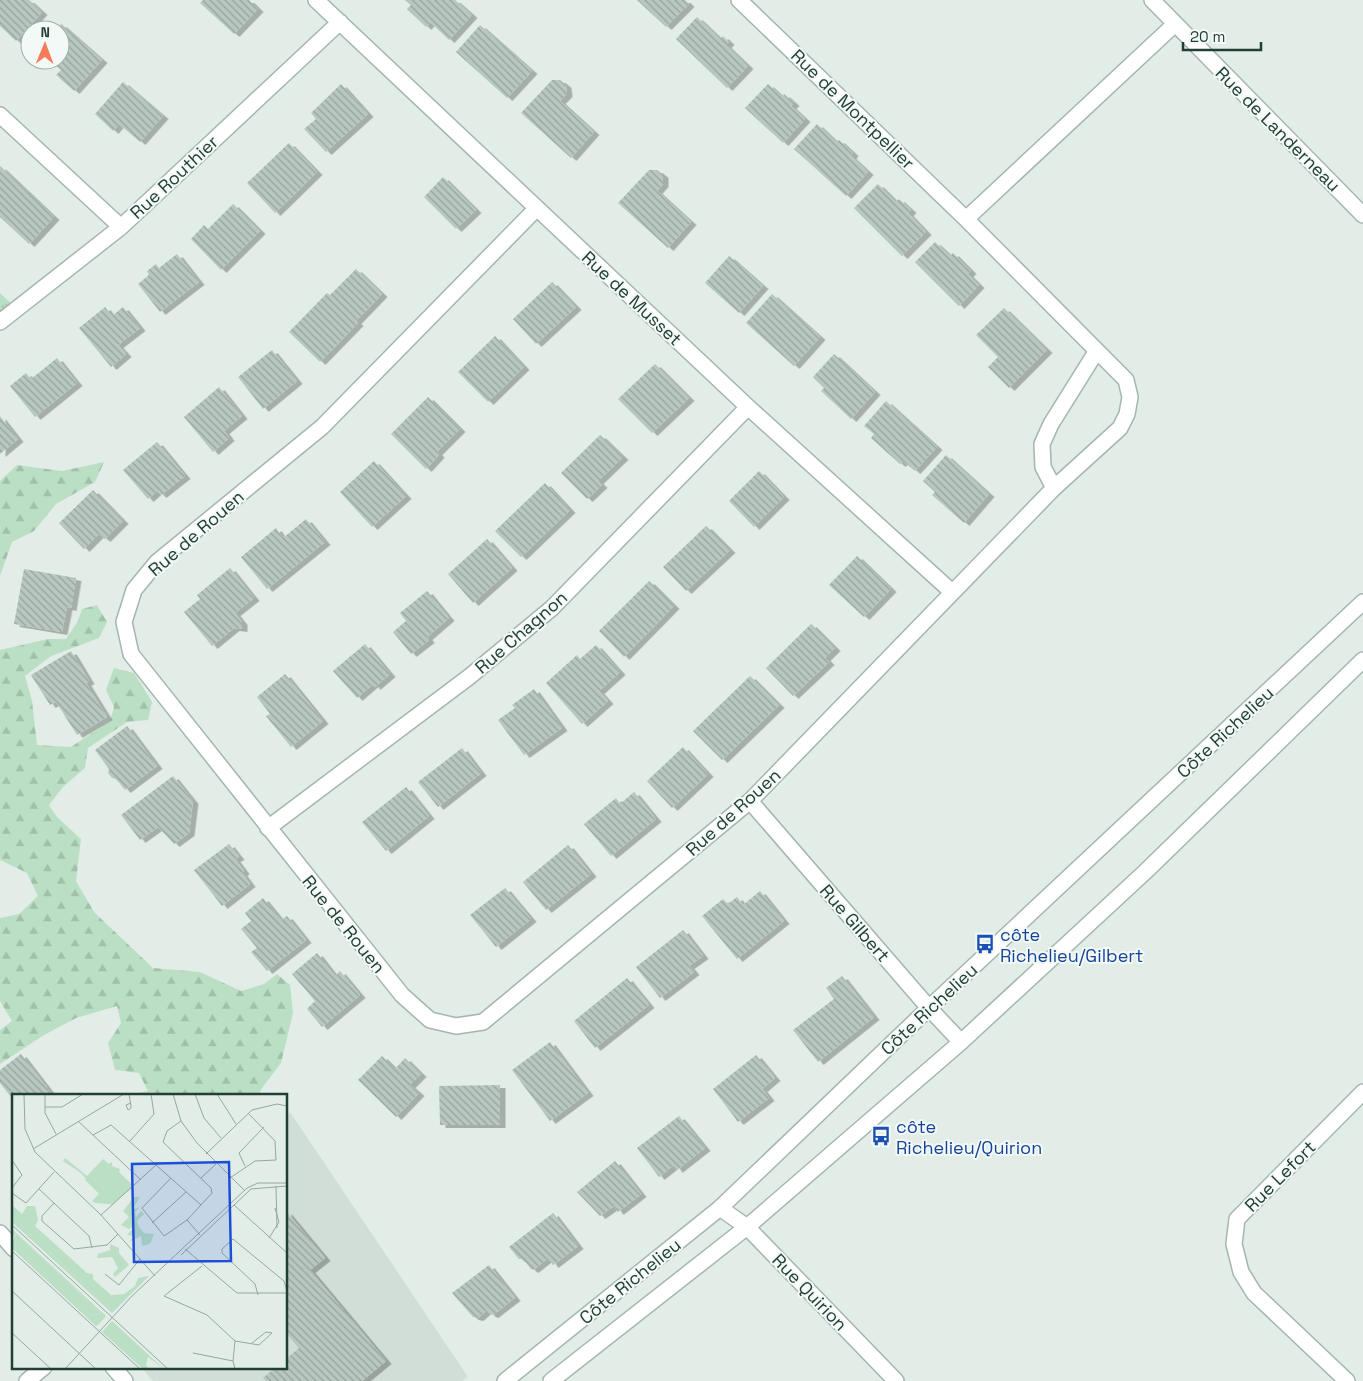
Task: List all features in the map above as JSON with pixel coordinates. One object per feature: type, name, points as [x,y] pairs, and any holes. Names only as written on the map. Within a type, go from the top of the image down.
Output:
[{"type":"street","name":"Rue de Musset","points":[[316,0],[748,407],[952,592]]},
{"type":"street","name":"Rue de Montpellier","points":[[739,0],[966,219],[1096,352]]},
{"type":"street","name":"Rue de Landerneau","points":[[1152,0],[1363,215]]},
{"type":"street","name":"Rue Routhier","points":[[0,322],[121,228],[340,22]]},
{"type":"street","points":[[966,219],[1175,24]]},
{"type":"street","points":[[0,115],[121,228]]},
{"type":"street","name":"Rue de Rouen","points":[[537,208],[322,427],[157,562],[134,590],[124,622],[131,654],[402,995],[430,1020],[456,1026],[483,1022],[750,801],[1054,488],[1120,428],[1127,414],[1130,397],[1126,380],[1096,352]]},
{"type":"street","points":[[1054,488],[1043,467],[1042,444],[1051,424],[1096,352]]},
{"type":"street","name":"Rue Chagnon","points":[[268,828],[469,677],[552,608],[748,407]]},
{"type":"street","name":"Côte Richelieu","points":[[506,1381],[720,1208],[928,1008],[1363,602]]},
{"type":"street","name":"Côte Richelieu","points":[[551,1381],[747,1227],[962,1042],[1145,872],[1363,660]]},
{"type":"street","name":"Rue Gilbert","points":[[750,801],[928,1008],[962,1042]]},
{"type":"street","name":"Rue Lefort","points":[[1347,1381],[1254,1293],[1241,1272],[1234,1244],[1237,1219],[1363,1092]]},
{"type":"street","name":"Rue Quirion","points":[[720,1208],[747,1227],[896,1381]]},
{"type":"street","points":[[0,1233],[12,1247]]},
{"type":"street","points":[[27,1381],[43,1368]]},
{"type":"street","points":[[114,1368],[125,1381]]},
{"type":"shaded area","points":[[290,1112],[468,1377],[462,1381],[153,1381],[142,1368],[288,1368],[288,1114]]},
{"type":"green space","points":[[0,293],[17,309],[0,322]]},
{"type":"green space","points":[[104,462],[95,482],[56,504],[34,531],[12,542],[0,576],[0,481],[17,465],[62,471]]},
{"type":"green space","points":[[97,605],[107,622],[99,638],[51,656],[25,676],[32,701],[37,745],[71,747],[110,721],[114,707],[106,690],[114,668],[134,673],[152,702],[148,720],[127,722],[88,748],[85,768],[63,787],[49,805],[57,817],[81,839],[76,881],[94,912],[153,968],[200,972],[241,991],[264,984],[277,974],[290,985],[293,1013],[281,1063],[259,1094],[133,1094],[148,1091],[139,1073],[115,1070],[108,1043],[121,1023],[117,1006],[76,1018],[44,1035],[0,1064],[0,1030],[12,1021],[0,1001],[0,918],[19,914],[38,896],[27,873],[0,860],[0,650],[48,639],[66,639],[78,621],[82,609]]},
{"type":"building","points":[[0,0],[29,0],[42,12],[35,20],[20,20],[20,37],[16,41],[0,26]]},
{"type":"building","points":[[203,0],[249,0],[258,9],[234,34],[200,3]]},
{"type":"building","points":[[405,0],[455,0],[472,15],[449,40],[430,22],[426,27],[407,9],[411,5]]},
{"type":"building","points":[[637,0],[685,0],[689,4],[666,27]]},
{"type":"building","points":[[697,17],[720,39],[723,36],[729,42],[726,45],[748,66],[727,88],[676,39]]},
{"type":"building","points":[[480,25],[532,71],[507,98],[456,52]]},
{"type":"building","points":[[70,32],[102,60],[74,91],[56,75],[61,70],[70,70]]},
{"type":"building","points":[[552,80],[560,80],[566,85],[567,94],[560,101],[594,132],[571,158],[521,113]]},
{"type":"building","points":[[123,82],[163,116],[140,142],[119,124],[113,131],[95,114]]},
{"type":"building","points":[[341,84],[368,114],[326,152],[304,129],[316,119],[311,113]]},
{"type":"building","points":[[768,84],[782,97],[784,94],[794,103],[791,106],[805,119],[783,143],[745,108]]},
{"type":"building","points":[[817,124],[836,142],[839,140],[853,153],[851,156],[868,172],[846,196],[794,149]]},
{"type":"building","points":[[289,143],[317,172],[275,213],[247,183]]},
{"type":"building","points":[[0,166],[54,217],[29,244],[0,217]]},
{"type":"building","points":[[649,170],[657,170],[663,175],[663,184],[657,191],[691,222],[668,248],[618,203]]},
{"type":"building","points":[[443,177],[476,210],[456,229],[424,197]]},
{"type":"building","points":[[878,184],[896,202],[899,199],[911,210],[908,213],[926,232],[902,256],[854,208]]},
{"type":"building","points":[[233,204],[260,231],[221,270],[191,239],[204,225],[208,229]]},
{"type":"building","points":[[935,242],[950,256],[953,253],[971,271],[968,274],[979,285],[959,306],[915,262]]},
{"type":"building","points":[[177,254],[199,282],[160,312],[138,284],[149,275],[147,271],[156,264],[159,268]]},
{"type":"building","points":[[729,256],[763,286],[739,313],[705,283]]},
{"type":"building","points":[[356,269],[382,294],[356,321],[358,323],[320,362],[289,332],[327,293],[330,295]]},
{"type":"building","points":[[552,282],[576,307],[536,344],[513,319]]},
{"type":"building","points":[[772,294],[820,337],[794,366],[746,323]]},
{"type":"building","points":[[105,307],[112,316],[123,307],[140,328],[118,345],[126,354],[111,367],[79,328]]},
{"type":"building","points":[[1004,308],[1047,350],[1009,388],[988,367],[998,357],[976,335]]},
{"type":"building","points":[[495,336],[524,367],[488,402],[458,372]]},
{"type":"building","points":[[272,350],[297,381],[263,409],[238,377]]},
{"type":"building","points":[[834,354],[875,392],[851,419],[821,391],[824,388],[813,377]]},
{"type":"building","points":[[57,358],[77,383],[35,417],[10,386],[26,373],[31,379]]},
{"type":"building","points":[[655,364],[689,398],[652,433],[618,399]]},
{"type":"building","points":[[219,387],[242,416],[224,431],[229,438],[213,452],[184,417]]},
{"type":"building","points":[[428,397],[460,429],[437,452],[439,455],[426,469],[391,434]]},
{"type":"building","points":[[886,401],[937,447],[915,471],[903,461],[900,464],[871,438],[874,434],[864,426]]},
{"type":"building","points":[[0,416],[18,439],[0,454]]},
{"type":"building","points":[[600,435],[623,457],[598,481],[602,485],[587,499],[561,473]]},
{"type":"building","points":[[157,442],[185,476],[161,495],[157,491],[148,499],[123,470]]},
{"type":"building","points":[[946,455],[989,494],[964,523],[932,495],[935,492],[923,481]]},
{"type":"building","points":[[374,461],[406,496],[372,527],[340,492]]},
{"type":"building","points":[[759,471],[784,497],[754,527],[729,501]]},
{"type":"building","points":[[545,483],[570,510],[521,557],[495,531]]},
{"type":"building","points":[[93,490],[123,521],[105,539],[99,534],[84,549],[59,523]]},
{"type":"building","points":[[306,519],[325,542],[267,589],[241,557],[276,528],[283,538]]},
{"type":"building","points":[[706,526],[730,550],[686,591],[663,567]]},
{"type":"building","points":[[487,539],[512,568],[473,603],[448,574]]},
{"type":"building","points":[[857,556],[891,589],[864,617],[829,585]]},
{"type":"building","points":[[230,568],[254,598],[235,613],[242,622],[242,629],[234,628],[212,646],[184,612],[200,599],[197,595]]},
{"type":"building","points":[[24,569],[76,578],[71,608],[67,607],[62,632],[14,624]]},
{"type":"building","points":[[649,581],[674,606],[624,657],[599,631]]},
{"type":"building","points":[[427,591],[449,618],[427,637],[429,640],[411,654],[393,632],[406,621],[400,613]]},
{"type":"building","points":[[811,624],[835,648],[825,658],[829,662],[793,696],[766,668]]},
{"type":"building","points":[[365,644],[390,674],[375,687],[373,684],[357,698],[333,671]]},
{"type":"building","points":[[596,645],[620,672],[599,691],[608,701],[582,724],[546,683],[577,655],[580,659]]},
{"type":"building","points":[[71,651],[89,681],[86,683],[107,717],[77,735],[56,702],[50,705],[31,675]]},
{"type":"building","points":[[285,674],[323,721],[291,747],[266,716],[270,714],[257,697]]},
{"type":"building","points":[[750,676],[779,705],[722,760],[693,731]]},
{"type":"building","points":[[534,689],[562,728],[524,755],[498,720],[515,708],[512,705]]},
{"type":"building","points":[[127,726],[157,766],[125,790],[108,773],[109,769],[95,750]]},
{"type":"building","points":[[683,747],[708,774],[672,808],[647,781]]},
{"type":"building","points":[[462,748],[481,773],[438,807],[418,782]]},
{"type":"building","points":[[173,776],[193,801],[189,833],[174,844],[158,827],[140,840],[121,815]]},
{"type":"building","points":[[406,787],[429,816],[386,851],[362,822]]},
{"type":"building","points":[[634,792],[656,819],[611,856],[584,824],[616,798],[620,804]]},
{"type":"building","points":[[229,844],[239,857],[235,859],[244,871],[242,873],[250,884],[222,906],[194,870]]},
{"type":"building","points":[[568,845],[591,874],[546,910],[523,882]]},
{"type":"building","points":[[505,888],[531,919],[496,947],[470,915]]},
{"type":"building","points":[[760,891],[784,921],[737,959],[702,916],[723,899],[728,904],[737,897],[743,905]]},
{"type":"building","points":[[263,898],[281,920],[287,916],[306,940],[267,971],[251,952],[257,948],[241,929],[251,921],[245,913]]},
{"type":"building","points":[[683,930],[703,956],[689,966],[694,972],[660,998],[636,967]]},
{"type":"building","points":[[317,953],[335,976],[340,971],[360,995],[322,1027],[307,1009],[315,1001],[292,974]]},
{"type":"building","points":[[842,976],[874,1017],[818,1062],[793,1030],[834,999],[826,988]]},
{"type":"building","points":[[627,978],[649,1005],[595,1048],[574,1021]]},
{"type":"building","points":[[550,1042],[588,1093],[550,1121],[512,1070]]},
{"type":"building","points":[[21,1054],[51,1093],[12,1094],[12,1098],[0,1083],[0,1070]]},
{"type":"building","points":[[756,1055],[775,1078],[762,1089],[769,1098],[738,1122],[713,1089]]},
{"type":"building","points":[[382,1056],[395,1069],[405,1058],[421,1074],[410,1085],[419,1093],[396,1117],[358,1080]]},
{"type":"building","points":[[500,1085],[500,1125],[440,1125],[439,1086]]},
{"type":"building","points":[[679,1116],[705,1148],[677,1170],[674,1165],[659,1177],[637,1148]]},
{"type":"building","points":[[615,1161],[641,1194],[618,1212],[614,1206],[600,1216],[577,1192]]},
{"type":"building","points":[[288,1213],[325,1258],[310,1270],[386,1361],[362,1381],[266,1381],[263,1378],[275,1368],[288,1368],[288,1357],[299,1348],[288,1335]]},
{"type":"building","points":[[553,1213],[578,1246],[553,1265],[548,1258],[533,1270],[523,1259],[519,1259],[509,1247]]},
{"type":"building","points":[[489,1265],[515,1298],[493,1315],[487,1310],[478,1318],[473,1317],[452,1293]]},
{"type":"place","name":"côte Richelieu/Gilbert","points":[[985,944]]},
{"type":"place","name":"côte Richelieu/Quirion","points":[[881,1136]]}]
